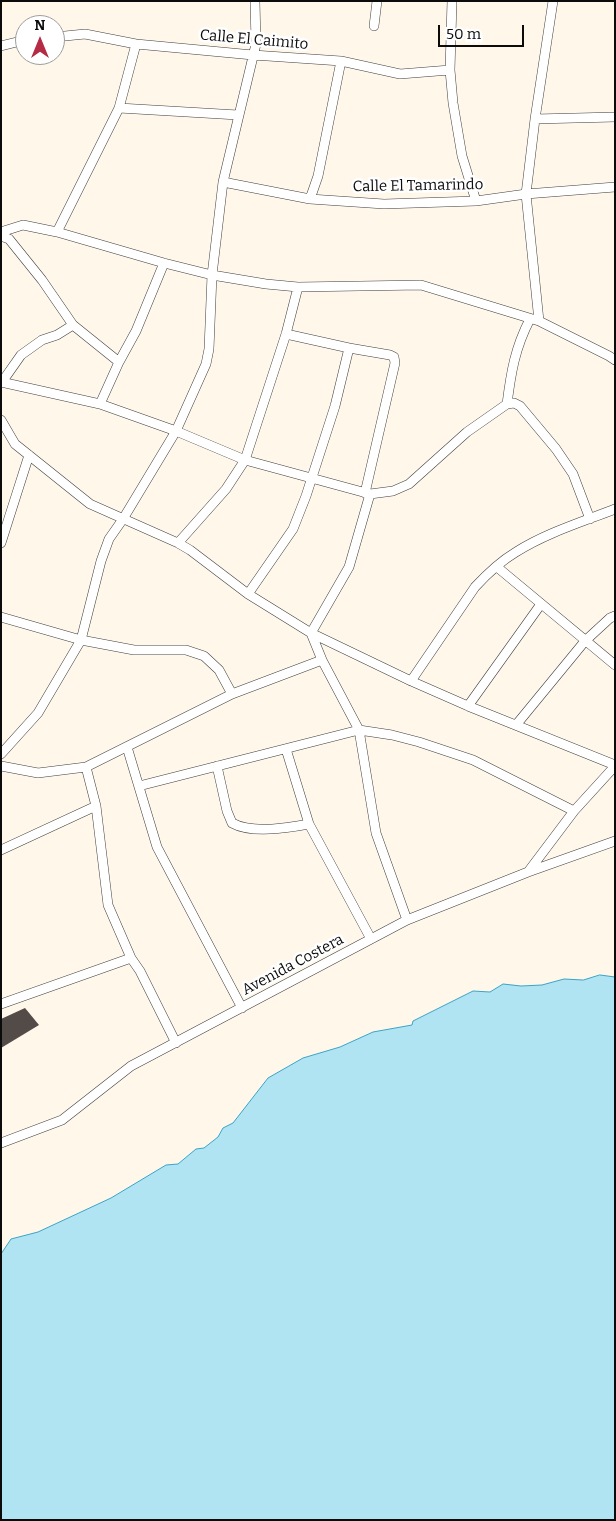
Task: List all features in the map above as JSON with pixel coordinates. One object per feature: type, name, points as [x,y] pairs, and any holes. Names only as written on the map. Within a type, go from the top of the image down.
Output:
[{"type":"street","points":[[1,754],[38,714],[80,640],[101,560],[109,539],[176,431],[206,364],[209,349],[212,274],[223,182],[256,44],[255,1]]},
{"type":"street","points":[[374,26],[377,1]]},
{"type":"street","points":[[452,1],[450,70],[453,103],[462,156],[476,200]]},
{"type":"street","points":[[507,404],[512,366],[521,336],[534,320],[526,194],[553,1]]},
{"type":"street","name":"Calle El Caimito","points":[[65,36],[85,34],[136,44],[341,61],[400,74],[450,70]]},
{"type":"street","points":[[1,46],[15,42]]},
{"type":"street","points":[[57,232],[119,108],[136,44]]},
{"type":"street","points":[[310,199],[318,176],[341,61]]},
{"type":"street","points":[[119,108],[238,115]]},
{"type":"street","points":[[535,119],[615,117]]},
{"type":"street","name":"Calle El Tamarindo","points":[[223,182],[310,199],[384,204],[476,200],[615,186]]},
{"type":"street","points":[[1,234],[23,225],[57,232],[164,263],[266,284],[298,287],[421,285],[534,320],[615,360]]},
{"type":"street","points":[[1,234],[9,239],[42,280],[74,325],[119,362]]},
{"type":"street","points":[[100,404],[119,362],[136,331],[164,263]]},
{"type":"street","points":[[178,543],[226,489],[245,460],[286,334],[298,287]]},
{"type":"street","points":[[74,325],[57,335],[42,340],[21,355],[2,382],[100,404],[176,431],[245,460],[368,493],[393,492],[409,484],[467,432],[507,404],[514,403],[520,406],[556,449],[573,474],[590,519]]},
{"type":"street","points":[[286,334],[390,355],[394,357],[396,363],[368,493],[349,567],[311,633]]},
{"type":"street","points":[[248,594],[293,529],[312,478],[335,406],[349,348]]},
{"type":"street","points":[[1,420],[15,444],[90,504],[190,550],[248,594],[311,633],[468,706],[615,765],[574,811],[528,872]]},
{"type":"street","points":[[1,543],[29,455]]},
{"type":"street","points":[[411,681],[475,586],[497,567],[515,552],[543,537],[615,510]]},
{"type":"street","points":[[497,567],[615,665]]},
{"type":"street","points":[[468,706],[542,604]]},
{"type":"street","points":[[516,726],[585,641],[610,618],[615,616]]},
{"type":"street","points":[[1,617],[80,640],[134,650],[186,650],[204,656],[219,670],[232,694]]},
{"type":"street","points":[[311,633],[322,660],[360,730],[376,833],[407,920]]},
{"type":"street","points":[[1,766],[38,772],[86,767],[232,694],[322,660]]},
{"type":"street","points":[[139,786],[360,730],[419,742],[473,760],[574,811]]},
{"type":"street","points":[[126,747],[157,846],[242,1008]]},
{"type":"street","points":[[286,749],[308,824],[371,939]]},
{"type":"street","points":[[217,766],[227,811],[232,823],[247,829],[288,828],[308,824]]},
{"type":"street","points":[[86,767],[96,806],[108,905],[131,958],[140,971],[176,1043]]},
{"type":"street","points":[[1,850],[96,806]]},
{"type":"street","name":"Avenida Costera","points":[[1,1143],[62,1120],[131,1066],[407,920],[528,872],[615,841]]},
{"type":"street","points":[[1,1004],[131,958]]},
{"type":"water","points":[[600,975],[615,977],[615,1520],[1,1520],[1,1254],[11,1239],[38,1232],[111,1198],[166,1165],[178,1164],[196,1149],[204,1148],[218,1137],[223,1128],[233,1123],[268,1078],[303,1058],[340,1047],[373,1032],[412,1025],[413,1021],[473,991],[490,992],[503,984],[521,986],[542,985],[564,979],[583,980]]},
{"type":"building","points":[[25,1008],[39,1025],[1,1048],[1,1019]]}]
